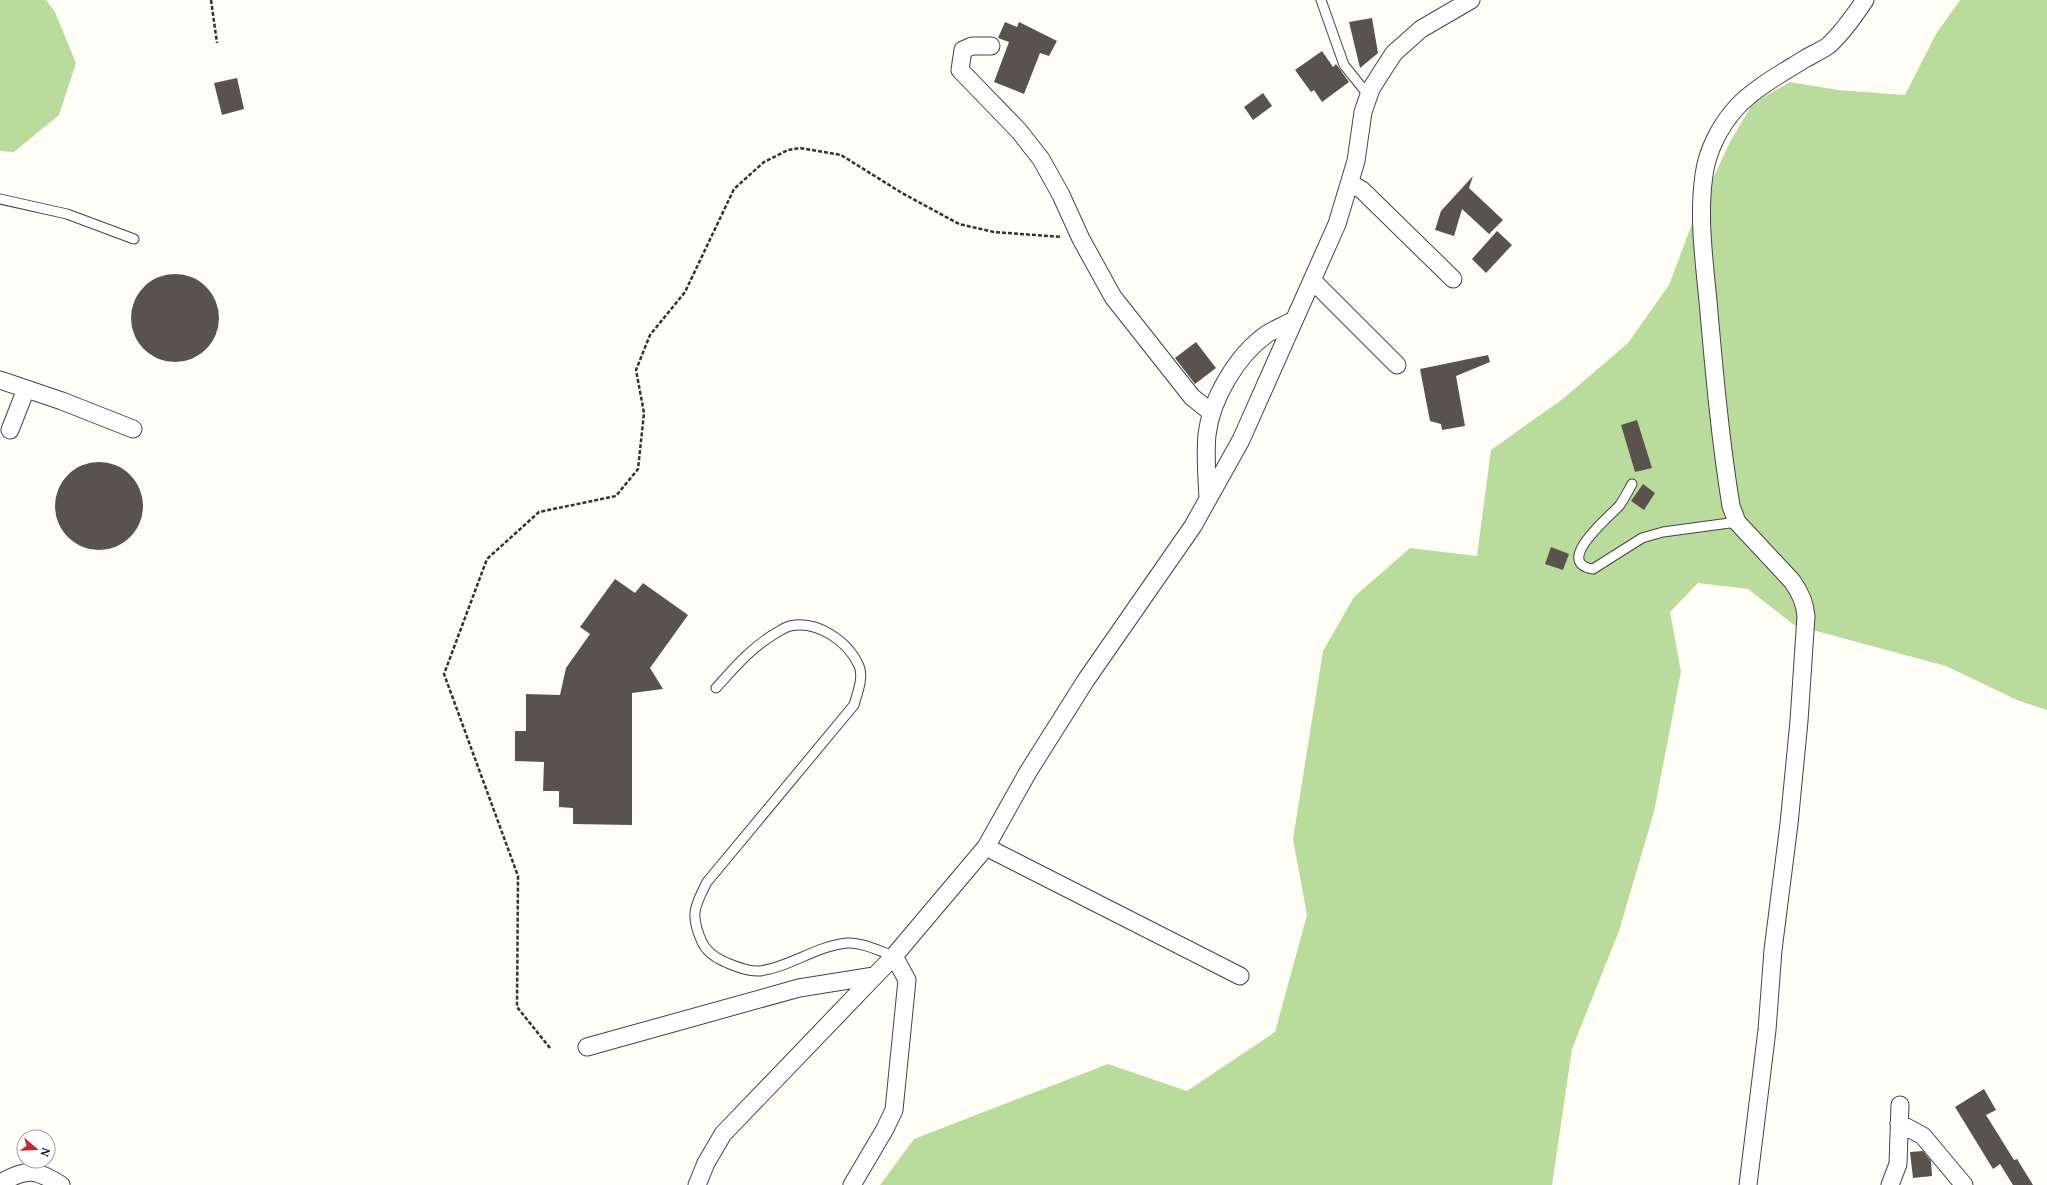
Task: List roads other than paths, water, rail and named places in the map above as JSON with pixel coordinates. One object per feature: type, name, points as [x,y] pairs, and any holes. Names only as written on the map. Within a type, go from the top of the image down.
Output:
[{"type":"street","points":[[697,1185],[706,1163],[723,1134],[894,956],[986,847],[1028,772],[1086,680],[1193,526],[1241,440],[1337,224],[1350,183],[1363,112],[1369,96],[1381,73],[1394,53],[1420,29],[1471,0]]},
{"type":"street","points":[[1748,1185],[1767,1030],[1773,950],[1790,808],[1806,616],[1800,591],[1737,522],[1731,506],[1724,461],[1702,236],[1701,200],[1708,155],[1720,130],[1736,108],[1750,95],[1790,67],[1828,45],[1849,23],[1864,0]]},
{"type":"street","points":[[991,46],[972,46],[963,50],[960,70],[1019,131],[1040,159],[1061,195],[1081,239],[1113,297],[1192,397],[1212,413]]},
{"type":"street","points":[[1350,183],[1362,190],[1453,279]]},
{"type":"street","points":[[1312,280],[1397,365]]},
{"type":"street","points":[[1208,499],[1205,460],[1207,433],[1212,413],[1233,367],[1243,355],[1267,334],[1294,320]]},
{"type":"street","points":[[0,380],[133,430]]},
{"type":"street","points":[[10,430],[26,389]]},
{"type":"street","points":[[986,847],[1240,976]]},
{"type":"street","points":[[852,1185],[885,1129],[894,1110],[907,980],[894,956]]},
{"type":"street","points":[[587,1047],[799,988],[874,976]]},
{"type":"street","points":[[1890,1185],[1898,1164],[1900,1105]]},
{"type":"street","points":[[1899,1123],[1923,1136],[1964,1185]]},
{"type":"street","points":[[0,1182],[13,1176],[36,1172],[44,1174],[61,1185]]},
{"type":"lane","points":[[1322,0],[1344,65],[1369,96]]},
{"type":"lane","points":[[0,199],[67,214],[134,239]]},
{"type":"lane","points":[[1632,484],[1620,504],[1585,542],[1579,555],[1579,562],[1581,565],[1593,569],[1642,538],[1663,532],[1737,522]]},
{"type":"lane","points":[[716,688],[748,652],[789,626],[812,627],[833,635],[847,649],[859,667],[860,683],[854,705],[707,882],[694,914],[697,931],[705,948],[720,959],[737,967],[759,971],[800,959],[826,948],[848,943],[863,945],[894,956]]}]
